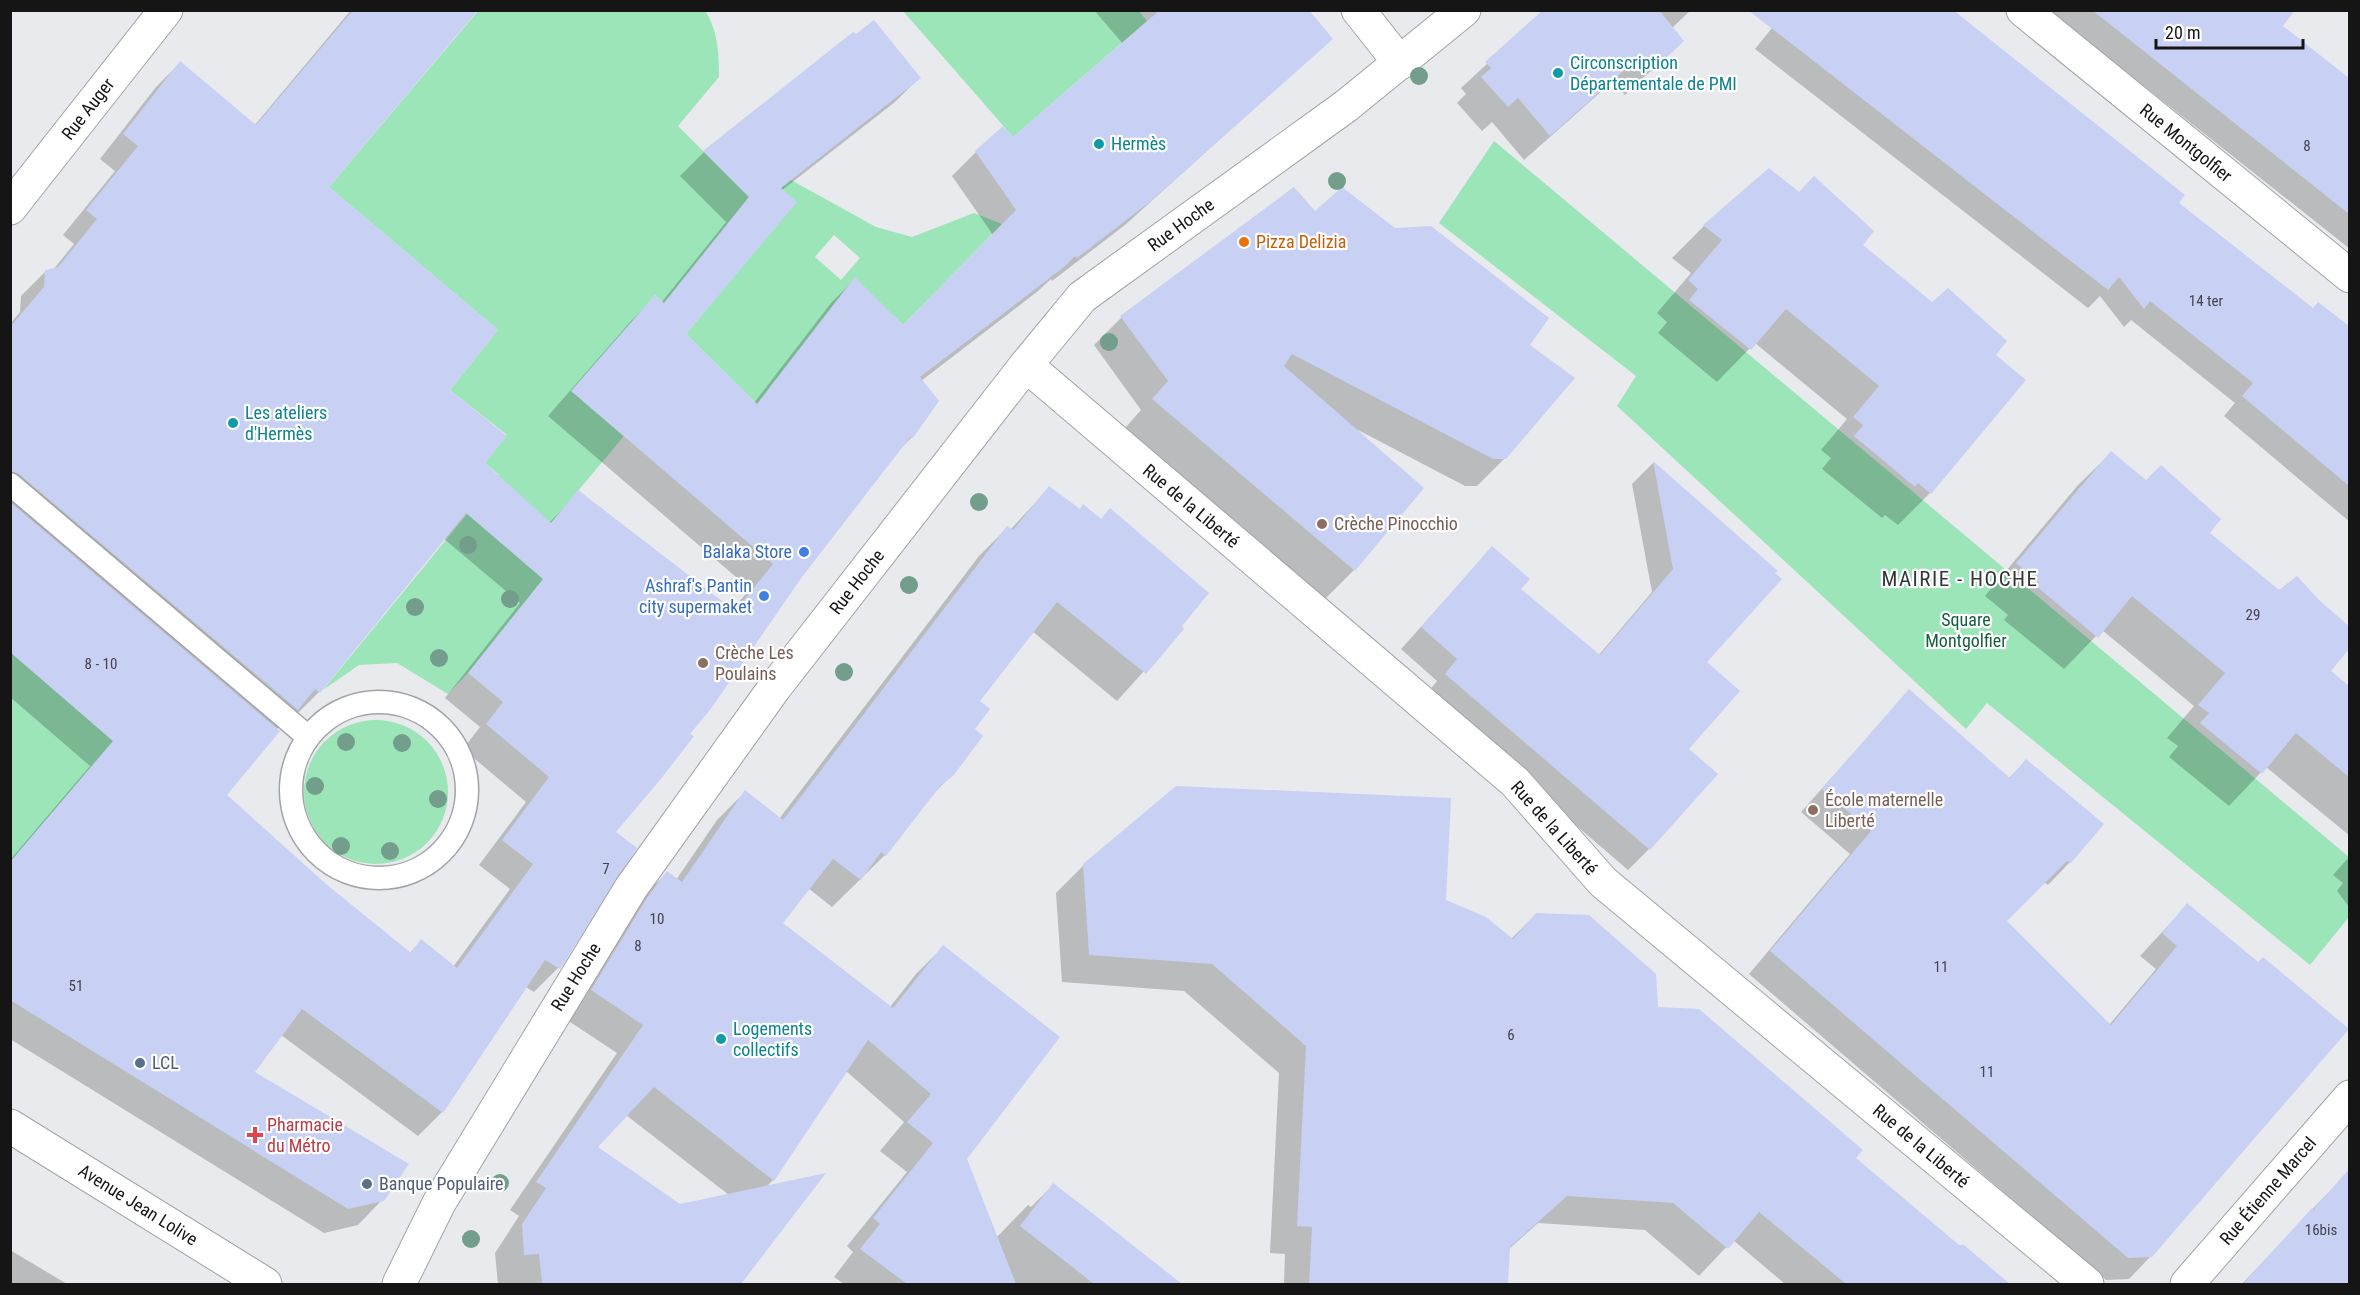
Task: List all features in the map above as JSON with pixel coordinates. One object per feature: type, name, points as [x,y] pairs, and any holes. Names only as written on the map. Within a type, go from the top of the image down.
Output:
[{"type":"street","name":"Rue Auger","points":[[10,208],[166,10]]},
{"type":"street","points":[[1358,10],[1400,63]]},
{"type":"street","name":"Rue Hoche","points":[[399,1284],[440,1203],[631,888],[775,687],[1026,365],[1082,297],[1400,63],[1464,10]]},
{"type":"street","name":"Rue Montgolfier","points":[[2023,10],[2349,276]]},
{"type":"street","name":"Rue de la Liberté","points":[[1026,365],[1515,782],[1603,882],[2087,1284]]},
{"type":"street","name":"Rue Étienne Marcel","points":[[2187,1284],[2349,1097]]},
{"type":"street","name":"Avenue Jean Lolive","points":[[10,1126],[265,1284]]},
{"type":"lane","points":[[10,484],[307,736]]},
{"type":"lane","points":[[369,701],[406,705],[438,723],[459,753],[468,789],[460,824],[440,855],[408,874],[370,879],[335,867],[307,842],[291,808],[292,770],[307,736],[334,712],[369,701]]},
{"type":"green space","points":[[1138,10],[1147,21],[1013,137],[903,11]]},
{"type":"green space","points":[[478,11],[705,11],[715,34],[719,77],[678,126],[749,197],[664,303],[655,295],[572,391],[624,436],[521,559],[577,607],[526,601],[468,673],[448,694],[397,663],[359,665],[323,690],[499,475],[485,463],[507,435],[450,390],[498,330],[329,187]]},
{"type":"green space","name":"Square Montgolfier","points":[[1494,141],[2349,857],[2349,917],[2310,965],[1987,703],[1966,729],[1617,406],[1636,376],[1439,223]]},
{"type":"green space","points":[[791,180],[876,227],[912,237],[974,213],[1002,224],[903,325],[894,316],[847,287],[757,404],[686,334],[778,224],[759,206]],"holes":[[[834,235],[860,258],[841,280],[815,257]]]},
{"type":"green space","points":[[10,652],[113,741],[11,908]]},
{"type":"green space","points":[[376,720],[390,721],[404,726],[427,741],[442,764],[447,778],[447,806],[442,820],[427,843],[404,858],[390,863],[376,864],[362,863],[348,858],[325,843],[310,820],[305,806],[304,792],[305,778],[310,764],[325,741],[348,726],[362,721]]},
{"type":"building","points":[[353,10],[478,10],[329,187],[498,330],[450,390],[507,436],[485,463],[551,523],[578,490],[735,611],[773,564],[571,391],[655,295],[664,303],[749,197],[703,151],[853,32],[856,34],[874,20],[921,78],[781,188],[797,202],[686,334],[757,404],[855,277],[903,325],[1016,210],[975,151],[1003,126],[1013,137],[1160,10],[1309,10],[1333,39],[1151,201],[1077,258],[1075,256],[1064,267],[920,377],[939,401],[913,438],[911,436],[802,577],[710,710],[690,734],[694,736],[616,832],[637,848],[560,969],[545,960],[443,1113],[302,1009],[255,1072],[409,1164],[384,1201],[348,1209],[10,1000],[10,862],[113,741],[10,652],[10,502],[280,731],[227,795],[326,884],[411,953],[421,939],[457,968],[533,864],[502,840],[549,777],[486,724],[503,702],[468,673],[543,579],[466,513],[320,693],[315,689],[298,710],[19,474],[10,471],[10,327],[44,287],[45,270],[58,267],[97,219],[86,210],[138,146],[123,134],[180,61],[256,125]]},
{"type":"building","name":"Circonscription Départementale de PMI","points":[[1543,10],[1659,10],[1684,41],[1651,72],[1638,58],[1550,136],[1518,98],[1508,107],[1481,77],[1491,68],[1485,62]]},
{"type":"building","points":[[1748,10],[1953,10],[2185,195],[2179,203],[2313,308],[2318,302],[2349,326],[2349,486],[2242,396],[2253,383],[2150,301],[2144,309],[2119,277],[2108,290]]},
{"type":"building","points":[[2092,10],[2295,10],[2283,26],[2349,78],[2349,214]]},
{"type":"building","points":[[1769,168],[1799,192],[1814,176],[1874,231],[1863,245],[1932,302],[1948,288],[2007,341],[1996,355],[2026,380],[1931,494],[1918,483],[1915,487],[1854,436],[1863,425],[1853,417],[1879,386],[1786,309],[1751,350],[1689,300],[1698,289],[1688,280],[1722,240],[1703,225]]},
{"type":"building","points":[[1294,187],[1315,211],[1342,187],[1395,228],[1431,226],[1549,318],[1530,345],[1575,378],[1506,459],[1493,459],[1292,354],[1284,366],[1424,488],[1355,571],[1152,399],[1168,381],[1120,316]]},
{"type":"building","points":[[2111,451],[2146,480],[2161,465],[2221,519],[2210,533],[2279,590],[2297,576],[2320,601],[2349,626],[2349,649],[2331,671],[2349,686],[2349,777],[2296,733],[2262,774],[2200,723],[2209,713],[2198,705],[2225,673],[2132,596],[2098,638],[2036,586],[2039,582],[2016,563]]},
{"type":"building","points":[[1653,461],[1778,571],[1775,573],[1782,579],[1707,662],[1740,691],[1689,749],[1718,774],[1650,850],[1445,674],[1457,659],[1421,627],[1492,546],[1530,579],[1521,589],[1600,655],[1673,569]]},
{"type":"building","points":[[1049,486],[1080,509],[1083,504],[1101,519],[1110,508],[1209,593],[1182,626],[1184,629],[1146,674],[1057,602],[980,701],[990,709],[975,729],[983,736],[953,776],[941,785],[886,856],[881,852],[861,880],[833,859],[783,923],[893,1008],[943,945],[1060,1037],[967,1159],[1016,1284],[907,1284],[860,1249],[880,1224],[873,1218],[933,1143],[907,1122],[931,1094],[868,1040],[774,1181],[654,1087],[598,1147],[680,1204],[826,1173],[741,1284],[542,1284],[539,1254],[524,1255],[522,1224],[546,1188],[536,1182],[643,1025],[591,990],[647,898],[667,871],[682,882],[745,790],[783,820],[1007,526],[1013,530]]},
{"type":"building","points":[[1909,689],[2010,778],[2026,759],[2104,824],[2071,863],[2067,861],[2007,921],[2111,1025],[2177,946],[2162,933],[2187,903],[2258,962],[2263,957],[2349,1029],[2152,1257],[2128,1258],[1770,951],[1871,831],[1822,789]]},
{"type":"building","points":[[1176,786],[1451,798],[1446,900],[1486,917],[1513,939],[1536,913],[1589,915],[1656,974],[1658,1007],[1699,1009],[1863,1150],[1856,1158],[1959,1245],[1964,1245],[2010,1284],[1846,1284],[1759,1212],[1728,1249],[1673,1203],[1567,1196],[1510,1247],[1508,1284],[1309,1284],[1312,1227],[1297,1226],[1306,1046],[1212,964],[1089,955],[1083,864]]},
{"type":"building","points":[[2349,1169],[2349,1284],[2243,1284],[2312,1208],[2313,1210]]},
{"type":"building","points":[[1053,1183],[1182,1284],[1094,1284],[1020,1226]]},
{"type":"place","name":"Circonscription Départementale de PMI","points":[[1558,73]]},
{"type":"place","name":"Hermès","points":[[1099,144]]},
{"type":"place","name":"Pizza Delizia","points":[[1244,242]]},
{"type":"place","name":"Les ateliers d'Hermès","points":[[233,423]]},
{"type":"place","name":"Crèche Pinocchio","points":[[1322,524]]},
{"type":"place","name":"Balaka Store","points":[[804,552]]},
{"type":"place","name":"Ashraf's Pantin city supermaket","points":[[764,596]]},
{"type":"place","name":"Crèche Les Poulains","points":[[703,663]]},
{"type":"place","name":"École maternelle Liberté","points":[[1813,810]]},
{"type":"place","name":"Logements collectifs","points":[[721,1039]]},
{"type":"place","name":"LCL","points":[[140,1063]]},
{"type":"place","name":"Pharmacie du Métro","points":[[255,1135]]},
{"type":"place","name":"Banque Populaire","points":[[367,1184]]},
{"type":"district","name":"MAIRIE - HOCHE","points":[[1960,579]]}]
